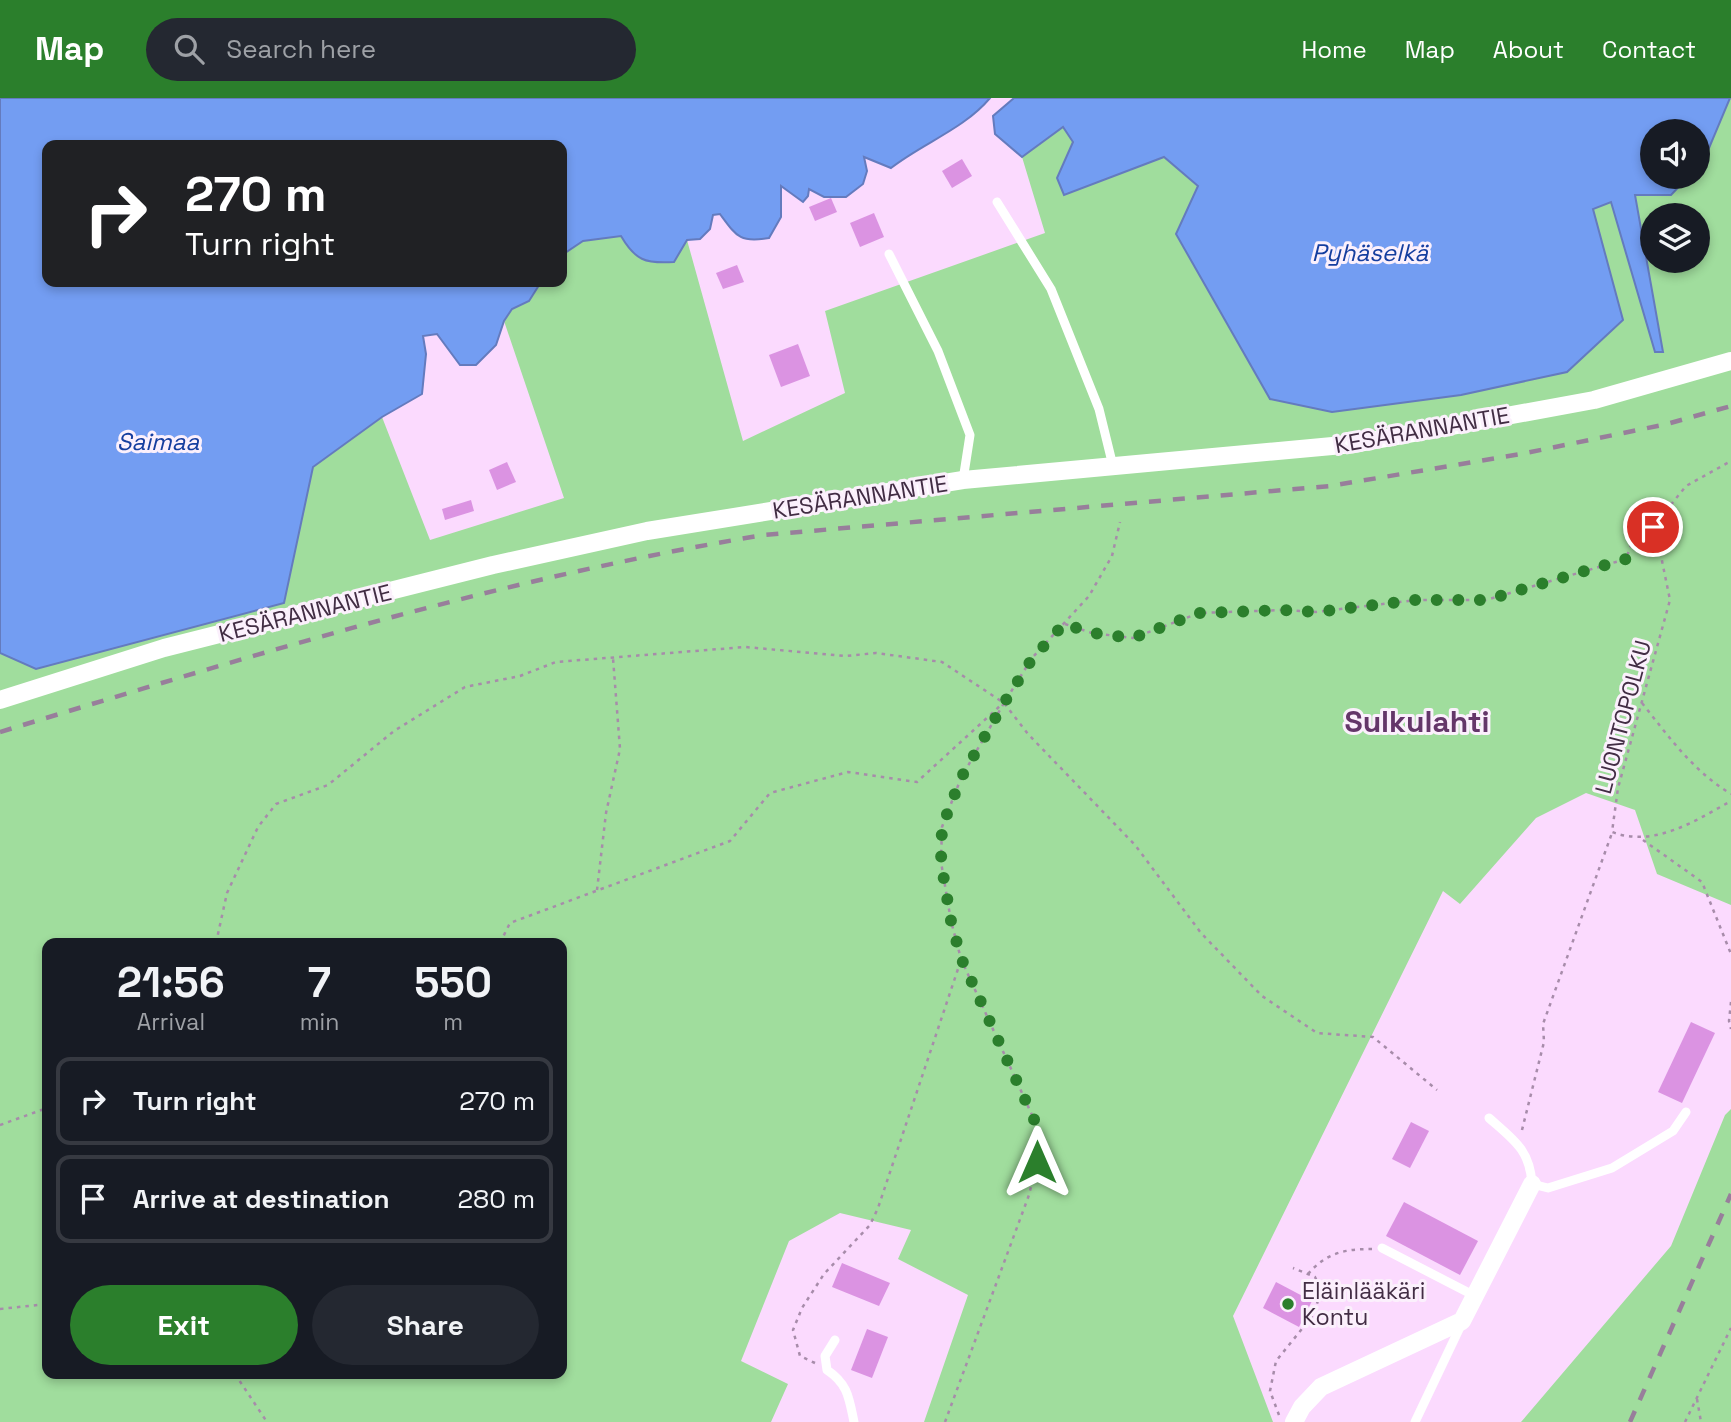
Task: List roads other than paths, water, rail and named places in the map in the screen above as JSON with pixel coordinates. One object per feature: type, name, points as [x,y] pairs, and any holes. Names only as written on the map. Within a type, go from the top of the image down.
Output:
[{"type":"street","name":"KESÄRANNANTIE","points":[[0,700],[164,648],[493,565],[647,531],[963,480],[1354,444],[1594,400],[1731,361]]},
{"type":"street","points":[[1294,1422],[1302,1406],[1321,1387],[1462,1321],[1532,1184]]},
{"type":"lane","points":[[997,202],[1051,289],[1099,409],[1113,466]]},
{"type":"lane","points":[[888,254],[938,351],[970,435],[963,480]]},
{"type":"lane","points":[[1489,1118],[1518,1144],[1531,1163],[1532,1184],[1548,1188],[1612,1168],[1673,1132],[1686,1112]]},
{"type":"lane","points":[[1382,1248],[1475,1296]]},
{"type":"lane","points":[[1415,1422],[1462,1321]]},
{"type":"lane","points":[[835,1340],[825,1356],[827,1370],[841,1380],[849,1397],[854,1422]]},
{"type":"water","name":"Saimaa","points":[[0,98],[990,98],[956,127],[891,168],[864,157],[867,171],[863,184],[846,197],[824,197],[809,189],[803,202],[781,186],[781,217],[769,238],[752,240],[740,237],[720,214],[713,215],[710,229],[700,239],[687,240],[674,262],[642,259],[621,236],[583,241],[567,252],[567,140],[42,140],[42,287],[538,287],[529,301],[512,309],[504,321],[496,345],[476,365],[460,365],[437,334],[423,336],[426,354],[422,394],[382,417],[313,467],[284,603],[36,669],[0,653]]},
{"type":"water","name":"Pyhäselkä","points":[[1014,98],[1730,98],[1710,146],[1710,119],[1640,119],[1640,189],[1677,189],[1671,195],[1635,195],[1640,223],[1640,273],[1649,273],[1663,352],[1655,352],[1611,202],[1593,209],[1623,320],[1567,372],[1461,395],[1332,412],[1270,399],[1176,234],[1198,186],[1164,157],[1064,195],[1057,178],[1073,142],[1063,127],[1022,157],[995,134],[993,116]]},
{"type":"railway","points":[[0,732],[379,621],[570,573],[666,553],[764,535],[1330,486],[1521,454],[1667,424],[1731,406]]},
{"type":"railway","points":[[1630,1422],[1731,1194]]},
{"type":"place","name":"Eläinlääkäri Kontu","points":[[1288,1304]]},
{"type":"district","name":"Sulkulahti","points":[[1417,721]]}]
